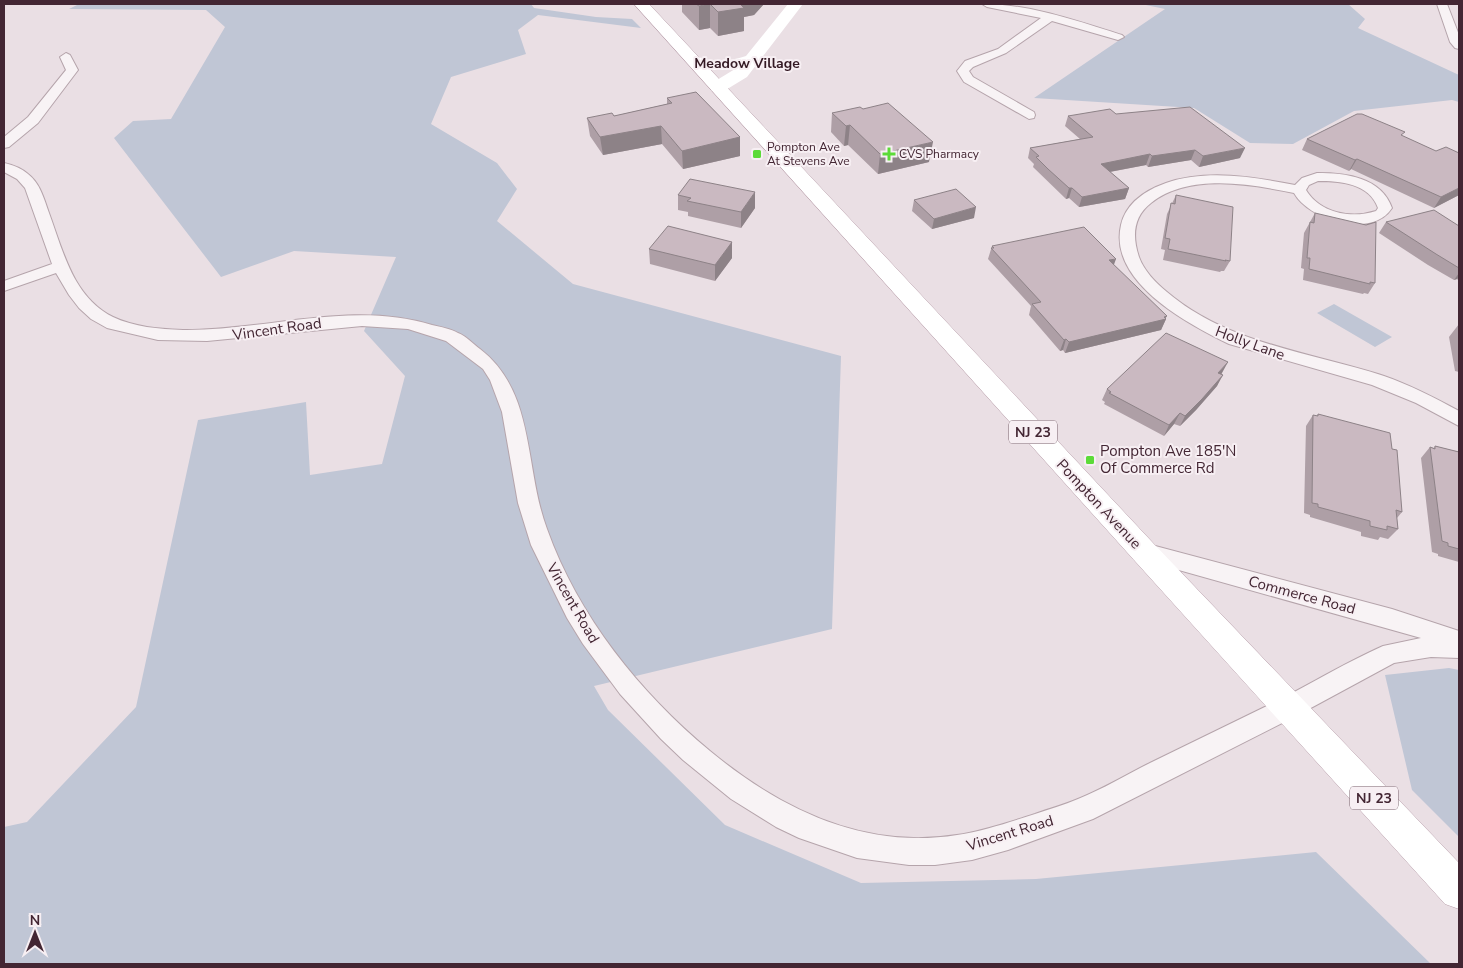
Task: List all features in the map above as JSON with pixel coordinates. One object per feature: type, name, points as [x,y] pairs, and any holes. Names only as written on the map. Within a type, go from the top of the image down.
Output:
[{"type":"main road","name":"Pompton Avenue","points":[[641,4],[1144,552],[1459,890]]},
{"type":"main road","points":[[718,87],[741,74],[796,4]]},
{"type":"main road","points":[[693,60],[710,65],[723,66],[751,60]]},
{"type":"street","points":[[987,4],[1050,17],[1118,37]]},
{"type":"street","points":[[1442,4],[1459,46]]},
{"type":"street","points":[[1029,114],[968,79],[963,71],[969,64],[1002,51],[1050,17]]},
{"type":"street","points":[[4,144],[33,120],[72,70],[66,57]]},
{"type":"street","name":"Vincent Road","points":[[4,167],[21,175],[32,186],[62,266],[76,297],[84,306],[108,322],[141,332],[182,338],[204,338],[335,322],[386,321],[413,325],[438,332],[453,338],[478,354],[497,375],[506,393],[530,509],[550,564],[583,624],[605,656],[645,707],[695,755],[752,799],[784,819],[814,832],[878,849],[908,851],[938,851],[994,841],[1080,812],[1288,707]]},
{"type":"street","points":[[1317,177],[1343,178],[1357,182],[1374,191],[1384,202],[1385,208],[1382,214],[1373,217],[1348,218],[1320,210],[1302,196],[1300,190],[1302,184],[1317,177]]},
{"type":"street","name":"Holly Lane","points":[[1300,190],[1246,181],[1216,180],[1189,183],[1165,190],[1146,200],[1133,213],[1127,229],[1131,255],[1143,276],[1164,298],[1190,317],[1215,331],[1244,343],[1378,381],[1422,399],[1459,419]]},
{"type":"street","points":[[4,286],[62,266]]},
{"type":"street","name":"Commerce Road","points":[[1144,552],[1392,619],[1459,641]]},
{"type":"street","points":[[1288,707],[1391,653],[1431,647],[1459,648]]},
{"type":"shaded area","points":[[79,4],[531,4],[534,8],[596,17],[632,19],[641,28],[538,15],[518,30],[526,54],[451,77],[431,124],[497,163],[517,189],[497,221],[573,284],[841,356],[832,629],[594,686],[608,710],[725,825],[861,883],[1036,879],[1316,852],[1431,964],[4,964],[4,827],[27,822],[136,707],[198,420],[306,402],[310,475],[382,464],[405,376],[364,331],[396,257],[294,251],[221,277],[114,138],[133,121],[171,119],[225,27],[206,10],[69,9]]},
{"type":"shaded area","points":[[1141,4],[1348,4],[1365,19],[1358,28],[1459,75],[1459,102],[1452,100],[1354,111],[1293,144],[1250,143],[1194,108],[1034,98],[1165,9]]},
{"type":"shaded area","points":[[1334,304],[1392,337],[1375,347],[1317,313]]},
{"type":"shaded area","points":[[1449,668],[1459,670],[1459,837],[1412,790],[1385,675]]},
{"type":"building","points":[[710,4],[740,4],[744,8],[718,12]]},
{"type":"building","points":[[696,92],[740,137],[682,151],[661,126],[600,137],[587,118],[612,113],[614,116],[672,103],[667,98]]},
{"type":"building","points":[[888,103],[933,142],[880,154],[850,125],[846,126],[832,113],[860,107],[863,109]]},
{"type":"building","points":[[1190,107],[1245,148],[1203,156],[1195,150],[1152,156],[1150,154],[1101,164],[1129,188],[1082,197],[1048,169],[1036,157],[1039,156],[1030,148],[1093,137],[1068,116],[1110,109],[1116,114]]},
{"type":"building","points":[[1357,114],[1362,114],[1405,132],[1401,135],[1436,151],[1446,147],[1459,153],[1459,188],[1441,197],[1357,159],[1355,160],[1307,139]]},
{"type":"building","points":[[690,179],[755,192],[741,212],[687,201],[691,198],[678,195]]},
{"type":"building","points":[[956,189],[976,207],[934,219],[914,200]]},
{"type":"building","points":[[1176,195],[1233,207],[1230,261],[1168,249],[1170,239],[1165,238],[1171,203],[1175,204]]},
{"type":"building","points":[[1434,210],[1459,226],[1459,268],[1386,222]]},
{"type":"building","points":[[1315,213],[1366,225],[1376,222],[1375,283],[1370,282],[1370,284],[1309,269],[1310,258],[1307,258],[1310,222],[1314,223]]},
{"type":"building","points":[[668,226],[732,242],[715,265],[649,249]]},
{"type":"building","points":[[1084,227],[1116,259],[1109,260],[1167,316],[1164,317],[1166,319],[1069,342],[1066,339],[1064,340],[1032,304],[1041,302],[991,248],[994,248],[992,246]]},
{"type":"building","points":[[1166,333],[1228,362],[1218,373],[1223,375],[1202,399],[1185,416],[1180,413],[1169,425],[1109,393],[1111,392],[1107,389]]},
{"type":"building","points":[[1318,414],[1390,433],[1392,449],[1397,450],[1402,512],[1396,510],[1398,529],[1387,526],[1387,530],[1370,526],[1370,521],[1318,507],[1318,504],[1312,503],[1313,415],[1318,416]]},
{"type":"building","points":[[1435,446],[1459,452],[1459,549],[1448,546],[1448,543],[1442,541],[1430,447],[1435,449]]},
{"type":"place","name":"Pompton Ave At Stevens Ave","points":[[757,154]]},
{"type":"place","name":"CVS Pharmacy","points":[[889,154]]},
{"type":"place","name":"Pompton Ave 185'N Of Commerce Rd","points":[[1090,460]]},
{"type":"district","name":"Meadow Village","points":[[747,63]]}]
